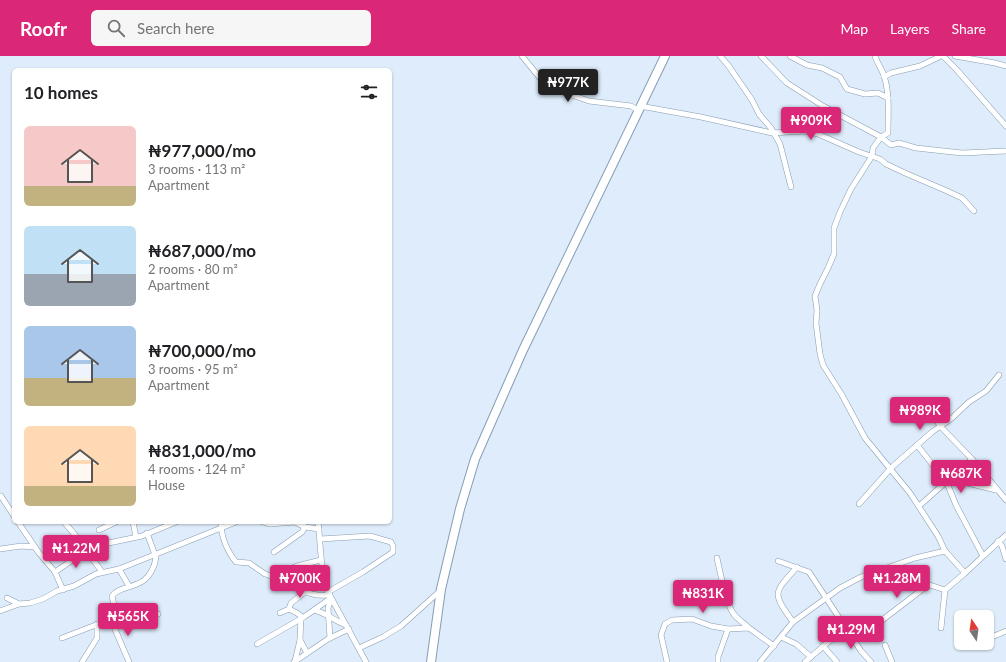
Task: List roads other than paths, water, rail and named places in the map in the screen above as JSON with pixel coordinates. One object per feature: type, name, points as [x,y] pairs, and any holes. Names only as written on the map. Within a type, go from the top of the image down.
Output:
[{"type":"highway","points":[[431,662],[442,589],[460,509],[475,459],[523,350],[665,56]]},
{"type":"street","points":[[522,56],[540,78],[557,90],[589,101],[701,117],[773,133],[805,131],[818,134],[880,159],[886,164],[905,173],[947,190],[962,198],[974,210]]},
{"type":"street","points":[[720,56],[752,100],[759,114],[771,128],[780,144],[791,186]]},
{"type":"street","points":[[761,56],[787,83],[823,106],[881,137],[891,145],[899,143],[916,148],[962,153],[1006,151]]},
{"type":"street","points":[[790,56],[807,65],[822,68],[840,76],[847,89],[865,94],[878,94],[888,98]]},
{"type":"street","points":[[875,56],[884,77],[888,98],[888,133],[881,137],[873,148],[872,156],[851,189],[834,228],[834,254],[815,296],[817,310],[816,323],[820,354],[823,365],[832,378],[865,438],[919,506],[938,536],[945,551],[965,573]]},
{"type":"street","points":[[884,77],[891,73],[920,66],[942,56],[956,69],[1006,126]]},
{"type":"street","points":[[955,56],[1006,66]]},
{"type":"street","points":[[859,504],[890,468],[940,426],[952,418],[969,402],[980,397],[1000,375]]},
{"type":"street","points":[[918,401],[933,414],[940,426],[972,459],[996,490],[1006,500]]},
{"type":"street","points":[[918,445],[949,481],[956,505],[983,556]]},
{"type":"street","points":[[919,506],[972,459]]},
{"type":"street","points":[[949,481],[996,490]]},
{"type":"street","points":[[1,496],[12,513]]},
{"type":"street","points":[[19,524],[55,572],[63,590]]},
{"type":"street","points":[[66,524],[102,572]]},
{"type":"street","points":[[99,530],[112,524]]},
{"type":"street","points":[[133,524],[136,537]]},
{"type":"street","points":[[55,572],[86,549],[136,537],[171,524]]},
{"type":"street","points":[[221,524],[221,529],[231,556],[236,562],[249,563],[265,574],[274,577],[297,566],[321,560]]},
{"type":"street","points":[[0,611],[19,604],[30,603],[74,586],[102,572],[119,569],[232,524]]},
{"type":"street","points":[[299,524],[305,527],[319,529]]},
{"type":"street","points":[[318,524],[323,575],[330,595],[366,662]]},
{"type":"street","points":[[274,552],[302,532],[305,527]]},
{"type":"street","points":[[147,533],[156,554],[155,565],[146,579],[142,582],[129,586],[112,596],[119,616],[126,622],[158,614]]},
{"type":"street","points":[[941,628],[945,590],[1006,535]]},
{"type":"street","points":[[257,644],[301,619],[314,610],[330,595],[393,552],[391,542],[370,536],[320,539]]},
{"type":"street","points":[[998,541],[1002,546],[1006,559]]},
{"type":"street","points":[[0,548],[21,546],[36,547]]},
{"type":"street","points":[[760,662],[793,622],[840,588],[861,577],[915,558],[945,551]]},
{"type":"street","points":[[717,558],[732,612],[749,628],[774,646]]},
{"type":"street","points":[[778,561],[809,572],[855,641],[871,662]]},
{"type":"street","points":[[793,622],[779,602],[778,591],[780,586],[798,567]]},
{"type":"street","points":[[119,569],[129,586]]},
{"type":"street","points":[[290,570],[295,581],[305,592],[310,595],[330,595]]},
{"type":"street","points":[[855,641],[924,588],[930,585],[945,590]]},
{"type":"street","points":[[359,648],[383,637],[401,626],[442,589]]},
{"type":"street","points":[[289,609],[290,603],[305,592]]},
{"type":"street","points":[[330,595],[328,608],[330,638]]},
{"type":"street","points":[[8,598],[19,604]]},
{"type":"street","points":[[280,613],[289,609]]},
{"type":"street","points":[[289,609],[297,613],[301,619],[300,640],[295,662]]},
{"type":"street","points":[[314,610],[329,616],[347,627]]},
{"type":"street","points":[[62,638],[119,616]]},
{"type":"street","points":[[668,662],[661,634],[665,624],[669,621],[677,619],[692,619],[711,626],[728,629],[749,628]]},
{"type":"street","points":[[111,620],[129,662]]},
{"type":"street","points":[[82,662],[97,638],[97,624]]},
{"type":"street","points":[[295,662],[347,627]]},
{"type":"street","points":[[805,662],[846,627]]},
{"type":"street","points":[[718,662],[718,657],[728,629]]},
{"type":"street","points":[[994,636],[1006,632]]},
{"type":"street","points":[[781,637],[796,644],[811,657]]},
{"type":"street","points":[[300,640],[307,653]]},
{"type":"street","points":[[885,645],[892,662]]},
{"type":"street","points":[[823,646],[837,662]]}]
